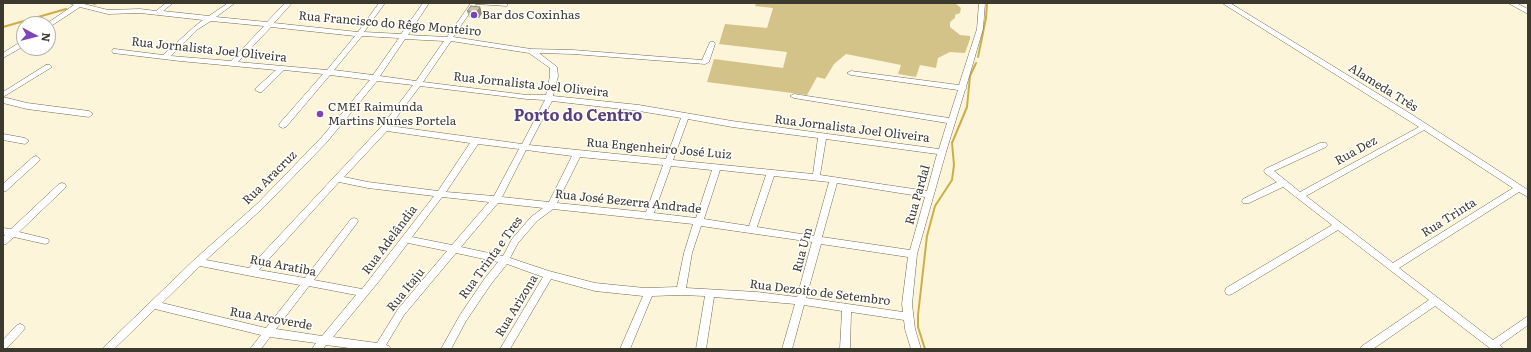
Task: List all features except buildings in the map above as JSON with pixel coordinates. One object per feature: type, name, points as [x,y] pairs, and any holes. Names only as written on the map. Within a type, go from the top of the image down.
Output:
[{"type":"street","points":[[157,13],[170,3]]},
{"type":"street","points":[[165,57],[196,28],[232,3]]},
{"type":"street","points":[[234,62],[289,3]]},
{"type":"street","points":[[283,125],[359,34],[382,3]]},
{"type":"street","name":"Rua Aracruz","points":[[108,349],[198,262],[290,177],[324,140],[374,78],[426,3]]},
{"type":"street","points":[[251,272],[385,128],[474,3]]},
{"type":"street","points":[[479,3],[505,5]]},
{"type":"street","name":"Rua Pardal","points":[[916,349],[908,317],[907,304],[913,254],[942,152],[980,29],[982,3]]},
{"type":"street","name":"Alameda Três","points":[[1225,3],[1424,127],[1528,194]]},
{"type":"street","points":[[1511,3],[1528,12]]},
{"type":"street","points":[[56,20],[78,4]]},
{"type":"street","name":"Rua Francisco do Rêgo Monteiro","points":[[78,4],[108,12],[134,11],[359,34],[449,40],[531,52],[573,52],[706,62],[712,44]]},
{"type":"street","points":[[3,56],[16,48]]},
{"type":"street","name":"Rua Jornalista Joel Oliveira","points":[[115,51],[419,82],[549,99],[566,99],[587,103],[639,108],[822,137],[942,152]]},
{"type":"street","name":"Rua Itaju","points":[[383,348],[402,312],[496,200],[549,99],[554,76],[553,67],[538,54],[531,52]]},
{"type":"street","points":[[3,95],[48,67]]},
{"type":"street","points":[[259,90],[282,68]]},
{"type":"street","points":[[851,73],[963,88]]},
{"type":"street","points":[[794,96],[952,120]]},
{"type":"street","points":[[3,100],[27,106],[89,114]]},
{"type":"street","points":[[649,215],[685,116]]},
{"type":"street","name":"Rua Dez","points":[[1299,196],[1424,127]]},
{"type":"street","name":"Rua Engenheiro José Luiz","points":[[385,128],[577,154],[816,177],[930,195]]},
{"type":"street","points":[[3,137],[25,141]]},
{"type":"street","points":[[816,177],[822,137]]},
{"type":"street","name":"Rua Adelândia","points":[[317,349],[364,294],[406,239],[440,194],[476,140]]},
{"type":"street","points":[[1323,145],[1268,171],[1496,347],[1528,320]]},
{"type":"street","name":"Rua Trinta e Tres","points":[[446,349],[463,318],[488,281],[506,260],[515,241],[526,228],[551,206],[577,154]]},
{"type":"street","points":[[3,189],[6,182],[36,159]]},
{"type":"street","points":[[681,291],[688,253],[717,167]]},
{"type":"street","points":[[752,230],[771,173]]},
{"type":"street","name":"Rua José Bezerra Andrade","points":[[339,179],[368,185],[440,194],[649,215],[913,254]]},
{"type":"street","name":"Rua Um","points":[[787,349],[802,301],[834,180]]},
{"type":"street","points":[[1246,201],[1283,183]]},
{"type":"street","points":[[3,242],[62,186]]},
{"type":"street","name":"Rua Trinta","points":[[1392,268],[1519,188]]},
{"type":"street","points":[[255,349],[354,220]]},
{"type":"street","points":[[1229,291],[1338,226]]},
{"type":"street","points":[[3,231],[45,241]]},
{"type":"street","name":"Rua Dezoito de Setembro","points":[[406,239],[506,260],[549,275],[595,287],[649,292],[681,291],[802,301],[908,317]]},
{"type":"street","name":"Rua Aratiba","points":[[198,262],[364,294]]},
{"type":"street","name":"Rua Arizona","points":[[505,349],[549,275]]},
{"type":"street","points":[[625,349],[649,292]]},
{"type":"street","points":[[701,349],[710,293]]},
{"type":"street","points":[[1365,349],[1435,301]]},
{"type":"street","name":"Rua Arcoverde","points":[[154,305],[267,332],[383,348]]},
{"type":"street","points":[[844,349],[847,309]]},
{"type":"street","points":[[3,346],[20,328]]},
{"type":"shaded area","points":[[756,3],[955,3],[961,8],[960,13],[955,15],[955,18],[950,22],[950,27],[960,35],[970,36],[970,39],[965,53],[950,52],[938,58],[936,68],[920,65],[916,77],[898,74],[901,65],[846,54],[834,64],[825,79],[817,77],[807,95],[707,82],[714,59],[783,68],[787,52],[719,44],[725,24],[767,28],[773,8],[755,6]]},
{"type":"waterway","points":[[978,57],[986,18],[987,3]]},
{"type":"waterway","points":[[3,27],[66,9]]},
{"type":"waterway","points":[[925,349],[918,327],[918,315],[927,236],[935,206],[952,180],[954,165],[952,143],[967,107],[970,76],[976,63]]},
{"type":"place","name":"Bar dos Coxinhas","points":[[474,15]]},
{"type":"place","name":"CMEI Raimunda Martins Nunes Portela","points":[[320,114]]},
{"type":"district","name":"Porto do Centro","points":[[578,116]]}]
